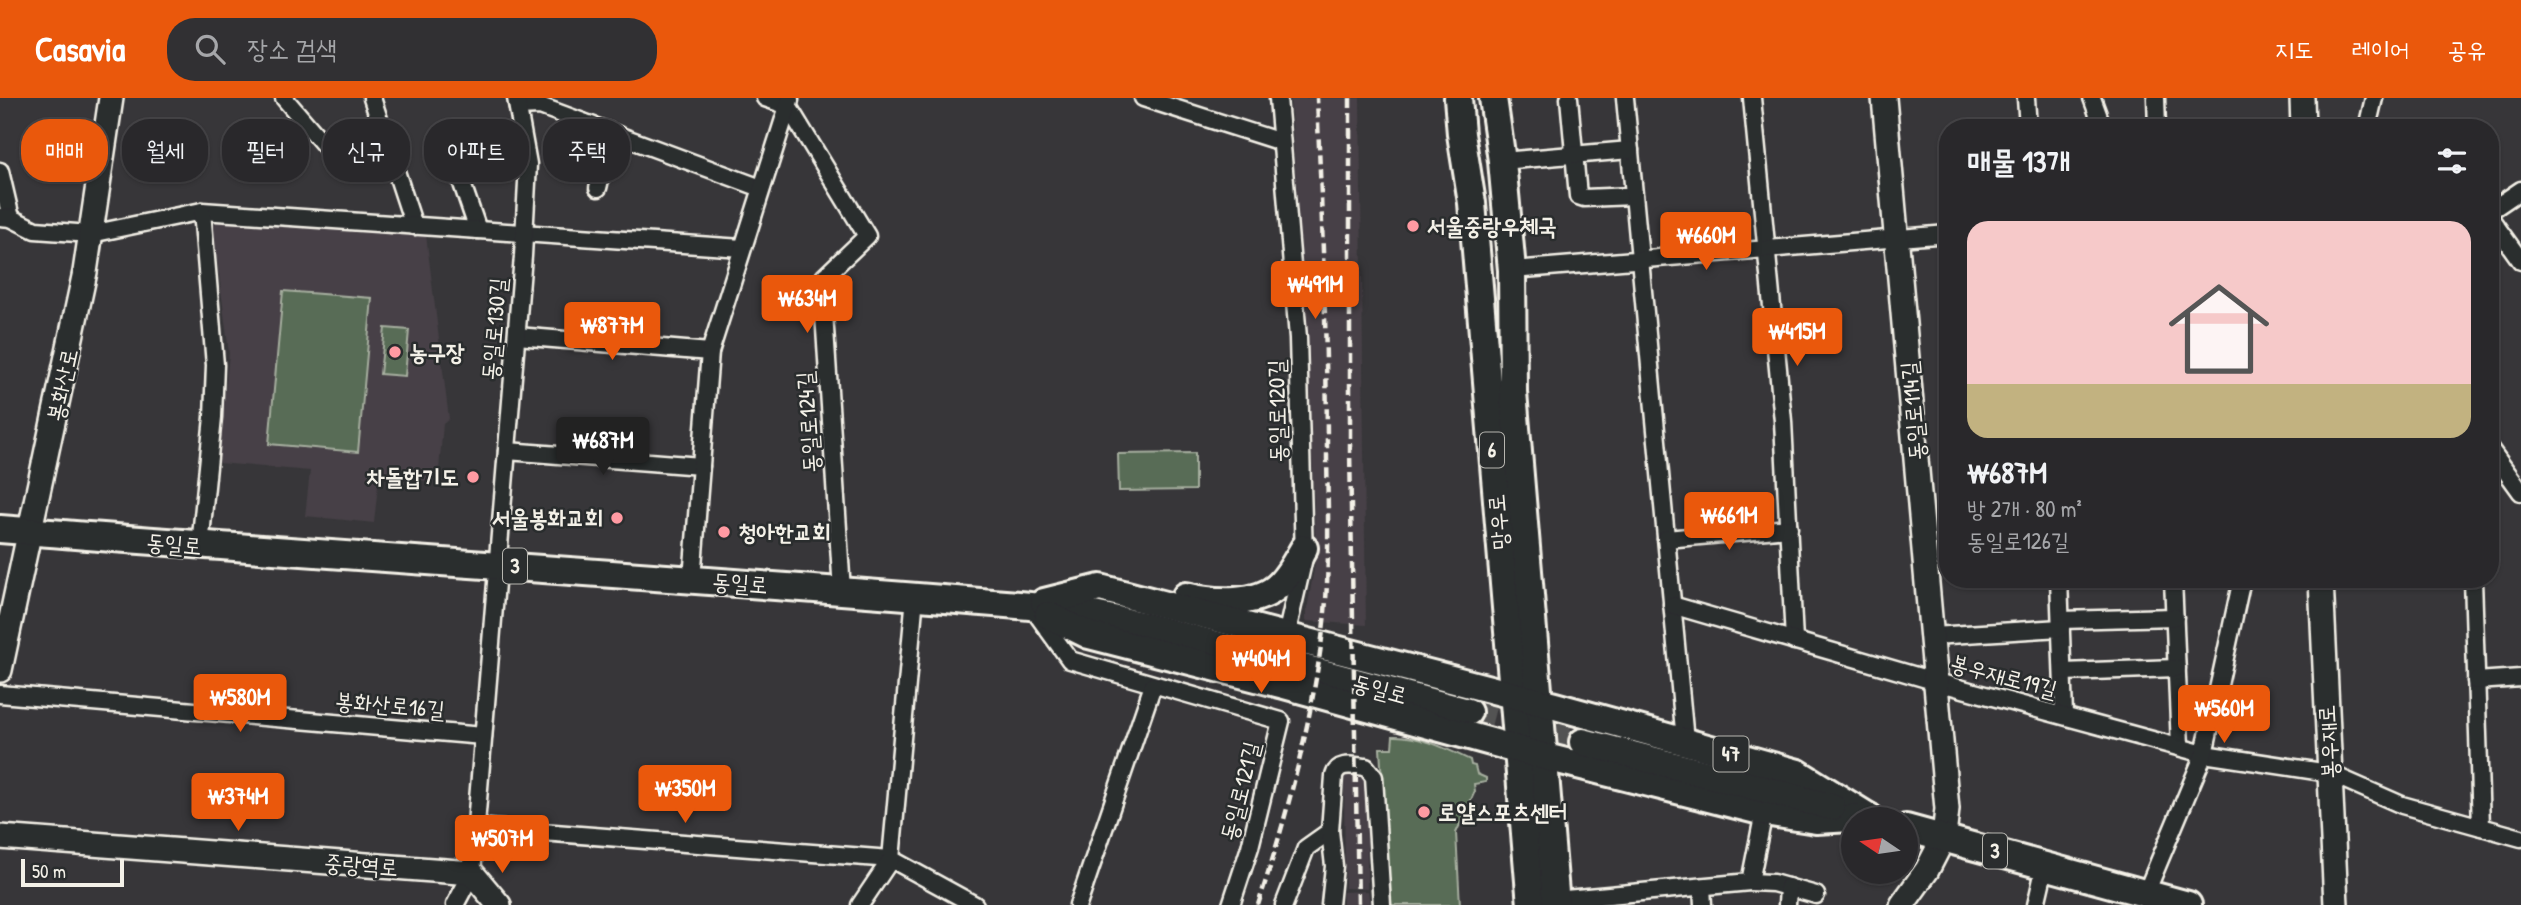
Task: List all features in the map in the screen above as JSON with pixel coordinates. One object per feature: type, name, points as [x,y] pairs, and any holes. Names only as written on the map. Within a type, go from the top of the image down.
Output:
[{"type":"main road","name":"망우로","points":[[1458,98],[1472,203],[1526,699]]},
{"type":"main road","name":"망우로","points":[[1493,98],[1502,161],[1511,270],[1513,392],[1526,699]]},
{"type":"main road","name":"동일로","points":[[0,529],[1030,606]]},
{"type":"main road","points":[[1030,606],[1100,589],[1140,586],[1199,599],[1237,600],[1259,597],[1279,585],[1304,548]]},
{"type":"main road","points":[[1100,589],[1291,637],[1467,710],[1531,753],[1579,753],[1841,811]]},
{"type":"main road","points":[[1030,606],[1088,635],[1467,710],[1526,699],[1548,903]]},
{"type":"main road","name":"47","points":[[1526,699],[1798,773],[1854,807]]},
{"type":"main road","points":[[1583,715],[1573,725],[1568,742],[1571,757],[1579,753],[1764,812],[1816,820],[1841,819]]},
{"type":"main road","name":"3","points":[[1918,831],[2045,866],[2146,899],[2188,905]]},
{"type":"street","name":"봉화산로","points":[[0,670],[71,343],[91,234],[111,98]]},
{"type":"street","points":[[284,98],[323,143]]},
{"type":"street","points":[[372,98],[414,226]]},
{"type":"street","points":[[692,579],[710,352],[789,102],[765,98]]},
{"type":"street","points":[[1143,98],[1281,142]]},
{"type":"street","name":"동일로120길","points":[[1278,98],[1298,338],[1304,548],[1303,570],[1289,623],[1291,637]]},
{"type":"street","points":[[1569,98],[1577,193],[1580,197],[1634,196]]},
{"type":"street","points":[[1625,98],[1685,741]]},
{"type":"street","points":[[1752,98],[1783,421],[1794,641]]},
{"type":"street","name":"동일로114길","points":[[1884,98],[1937,682],[1947,809],[1944,836]]},
{"type":"street","points":[[2026,98],[2027,119]]},
{"type":"street","points":[[2092,98],[2100,119]]},
{"type":"street","points":[[2156,98],[2157,119]]},
{"type":"street","points":[[2302,98],[2303,119]]},
{"type":"street","points":[[2369,119],[2374,98]]},
{"type":"street","name":"동일로124길","points":[[789,102],[867,236],[822,282],[842,591]]},
{"type":"street","points":[[517,103],[540,106],[574,119]]},
{"type":"street","name":"동일로130길","points":[[472,873],[525,233],[528,164],[517,103]]},
{"type":"street","points":[[630,140],[761,188]]},
{"type":"street","points":[[1502,161],[1630,150]]},
{"type":"street","points":[[0,171],[5,218],[34,230],[91,234],[202,211],[742,248]]},
{"type":"street","points":[[461,182],[478,230]]},
{"type":"street","points":[[598,188],[599,182]]},
{"type":"street","points":[[2499,205],[2521,190]]},
{"type":"street","points":[[200,546],[214,411],[215,365],[202,211]]},
{"type":"street","points":[[2499,230],[2521,261]]},
{"type":"street","points":[[1511,270],[1939,235]]},
{"type":"street","points":[[517,336],[710,352]]},
{"type":"street","points":[[507,451],[701,466]]},
{"type":"street","points":[[2499,461],[2521,492]]},
{"type":"street","points":[[1666,539],[1789,528]]},
{"type":"street","points":[[2059,588],[2064,715]]},
{"type":"street","points":[[2173,588],[2180,747]]},
{"type":"street","points":[[2146,899],[2203,754],[2240,588]]},
{"type":"street","name":"봉우재로","points":[[2321,588],[2336,905]]},
{"type":"street","points":[[2473,588],[2481,827]]},
{"type":"street","points":[[860,905],[891,859],[915,596]]},
{"type":"street","name":"봉우재로19길","points":[[1672,605],[1937,682],[2203,754],[2329,773],[2402,805],[2521,838]]},
{"type":"street","name":"동일로121길","points":[[1030,606],[1070,660],[1281,721],[1250,847],[1230,905]]},
{"type":"street","points":[[1933,636],[2175,617]]},
{"type":"street","points":[[2063,672],[2176,668]]},
{"type":"street","points":[[2476,681],[2521,678]]},
{"type":"street","points":[[1078,905],[1153,685]]},
{"type":"street","name":"봉화산로16길","points":[[0,694],[483,736]]},
{"type":"street","points":[[1329,905],[1334,866],[1330,831],[1335,772],[1342,765],[1366,767],[1374,777],[1382,905]]},
{"type":"street","points":[[1750,882],[1764,812]]},
{"type":"street","points":[[476,827],[891,859],[975,905]]},
{"type":"street","points":[[1284,905],[1306,848],[1330,831]]},
{"type":"street","points":[[1902,905],[1927,870],[1944,836]]},
{"type":"street","name":"중랑역로","points":[[0,837],[472,873]]},
{"type":"street","points":[[2036,905],[2045,866]]},
{"type":"street","points":[[456,905],[472,873],[499,905]]},
{"type":"street","points":[[1548,903],[1750,882],[1766,882],[1816,895]]},
{"type":"street","points":[[1702,887],[1703,905]]},
{"type":"street","points":[[1787,905],[1788,887]]},
{"type":"shaded area","points":[[1290,98],[1360,98],[1366,625],[1305,621],[1316,557],[1307,337]]},
{"type":"shaded area","points":[[219,218],[426,235],[449,419],[443,424],[438,482],[379,476],[374,523],[305,516],[310,471],[218,463],[229,353],[213,227]]},
{"type":"shaded area","points":[[1344,773],[1367,776],[1367,889],[1345,888]]},
{"type":"shaded area","points":[[1368,891],[1370,905],[1343,905],[1343,892]]},
{"type":"green space","points":[[283,291],[372,298],[358,452],[269,444]]},
{"type":"green space","name":"농구장","points":[[385,328],[409,330],[405,376],[380,374]]},
{"type":"green space","points":[[1195,453],[1195,490],[1119,491],[1118,454]]},
{"type":"green space","name":"로얄스포츠센터","points":[[1393,736],[1423,740],[1452,751],[1470,760],[1477,774],[1486,778],[1486,782],[1474,784],[1475,791],[1456,833],[1460,905],[1389,905],[1380,748],[1392,748]]},
{"type":"tunnel","points":[[1468,712],[1583,742]]},
{"type":"railway","points":[[1258,905],[1289,800],[1306,729],[1326,601],[1326,368],[1317,98]]},
{"type":"railway","points":[[1350,98],[1350,450],[1358,905]]},
{"type":"place","name":"서울중랑우체국","points":[[1413,226]]},
{"type":"place","name":"농구장","points":[[395,352]]},
{"type":"place","name":"차돌합기도","points":[[473,477]]},
{"type":"place","name":"서울봉화교회","points":[[617,518]]},
{"type":"place","name":"청아한교회","points":[[724,532]]},
{"type":"place","name":"로얄스포츠센터","points":[[1424,812]]}]
